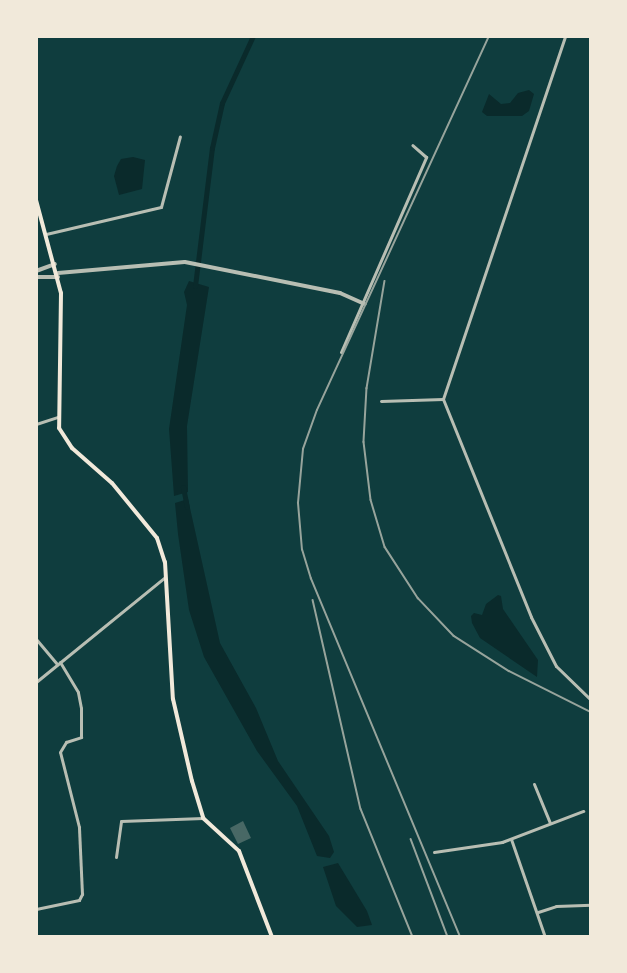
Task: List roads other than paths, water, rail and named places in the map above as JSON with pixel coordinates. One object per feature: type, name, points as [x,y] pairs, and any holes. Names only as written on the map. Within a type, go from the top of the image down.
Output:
[{"type":"main road","points":[[36,200],[58,275],[63,316],[58,417],[62,436],[150,525],[165,562],[164,578],[173,699],[203,818],[239,851],[272,937]]},
{"type":"street","points":[[565,36],[443,399],[531,617],[556,666],[591,700]]},
{"type":"street","points":[[46,234],[161,207],[180,136]]},
{"type":"street","points":[[341,352],[364,304],[426,156],[412,145]]},
{"type":"street","points":[[36,277],[185,262],[212,265],[346,294],[364,304]]},
{"type":"street","points":[[36,271],[55,264]]},
{"type":"street","points":[[381,401],[443,399]]},
{"type":"street","points":[[36,424],[58,417]]},
{"type":"street","points":[[36,682],[164,578]]},
{"type":"street","points":[[36,639],[58,663],[78,692],[81,708],[81,737],[66,742],[60,752],[79,827],[82,894],[79,900],[36,909]]},
{"type":"street","points":[[534,784],[550,823]]},
{"type":"street","points":[[434,852],[473,849],[511,839],[582,811]]},
{"type":"street","points":[[116,857],[121,821],[203,818]]},
{"type":"street","points":[[511,839],[545,937]]},
{"type":"street","points":[[538,912],[556,906],[591,905]]},
{"type":"water","points":[[529,90],[534,94],[529,111],[522,116],[487,116],[482,112],[489,94],[501,104],[510,103],[518,93]]},
{"type":"water","points":[[133,157],[145,160],[142,189],[119,195],[114,176],[117,166],[121,159]]},
{"type":"water","points":[[189,281],[209,287],[187,426],[188,492],[174,496],[169,429],[187,305],[184,292]]},
{"type":"water","points":[[188,499],[220,643],[256,708],[278,761],[329,836],[334,852],[330,858],[317,856],[297,806],[257,751],[204,657],[189,610],[178,534],[175,503]]},
{"type":"water","points":[[498,595],[501,596],[503,609],[538,660],[537,677],[480,638],[472,623],[471,616],[474,613],[482,615],[486,604]]},
{"type":"water","points":[[338,863],[367,911],[372,925],[357,927],[336,906],[323,867]]},
{"type":"waterway","points":[[195,286],[212,148],[222,103],[253,36]]},
{"type":"waterway","points":[[183,487],[187,507]]},
{"type":"railway","points":[[460,937],[311,579],[302,550],[298,503],[303,449],[317,410],[489,36]]},
{"type":"railway","points":[[385,281],[367,388],[364,442],[371,500],[385,547],[418,598],[454,636],[509,671],[591,712]]},
{"type":"railway","points":[[313,600],[361,809],[413,937]]},
{"type":"railway","points":[[411,839],[448,937]]}]
